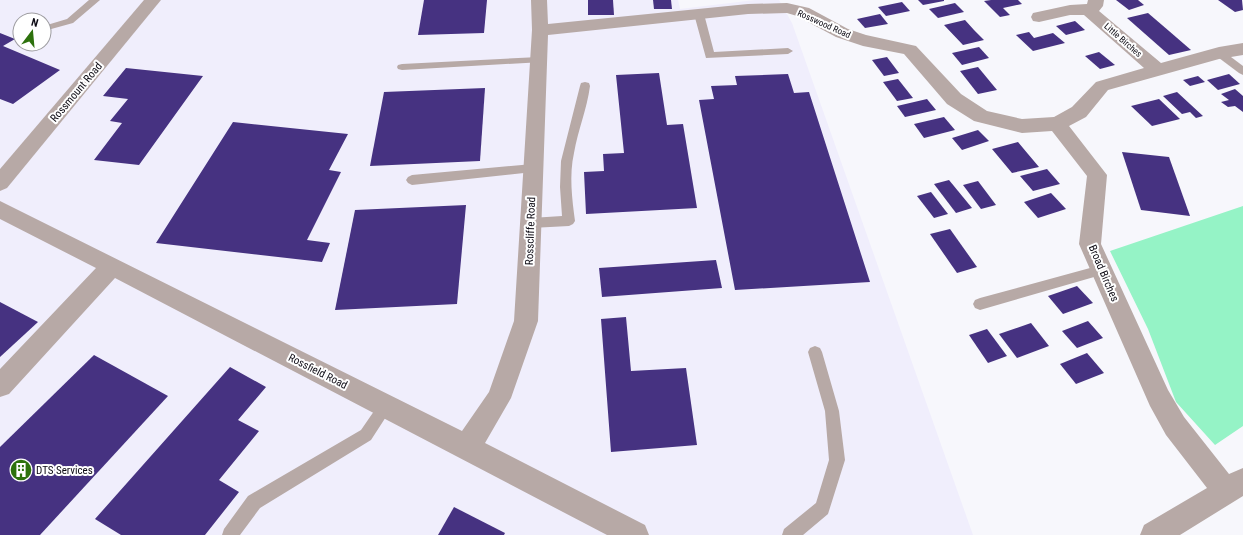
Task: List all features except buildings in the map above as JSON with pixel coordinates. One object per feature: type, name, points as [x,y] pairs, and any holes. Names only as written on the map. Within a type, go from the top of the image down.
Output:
[{"type":"street","name":"Rossmount Road","points":[[0,183],[153,0]]},
{"type":"street","name":"Rosscliffe Road","points":[[467,447],[499,398],[526,321],[539,60],[539,0]]},
{"type":"street","name":"Little Birches","points":[[1039,17],[1092,5],[1157,70]]},
{"type":"street","name":"Rosswood Road","points":[[540,30],[748,9],[787,8],[803,12],[842,33],[863,40],[910,50],[954,98],[981,116],[1022,126],[1057,124]]},
{"type":"street","points":[[1057,124],[1079,112],[1102,86],[1219,53],[1243,49]]},
{"type":"street","name":"Broad Birches","points":[[1057,124],[1097,175],[1090,244],[1159,398],[1175,426],[1235,486]]},
{"type":"street","name":"Rossfield Road","points":[[0,209],[467,447],[634,535]]},
{"type":"street","points":[[0,386],[112,266]]},
{"type":"street","points":[[1154,535],[1235,486]]},
{"type":"lane","points":[[52,26],[70,21],[95,0]]},
{"type":"lane","points":[[699,14],[710,56],[788,52]]},
{"type":"lane","points":[[1219,53],[1243,71]]},
{"type":"lane","points":[[402,67],[539,60]]},
{"type":"lane","points":[[531,223],[569,221],[566,178],[568,154],[583,104],[585,86]]},
{"type":"lane","points":[[412,180],[533,168]]},
{"type":"lane","points":[[980,304],[1101,270]]},
{"type":"lane","points":[[790,535],[822,508],[838,460],[832,410],[815,352]]},
{"type":"lane","points":[[230,535],[254,502],[366,435],[386,406]]},
{"type":"shaded area","points":[[0,0],[678,0],[680,9],[755,0],[779,0],[792,23],[973,535],[0,535]]},
{"type":"green space","points":[[1243,206],[1243,426],[1215,445],[1176,402],[1148,329],[1110,251]]},
{"type":"place","name":"DTS Services","points":[[21,470]]}]
